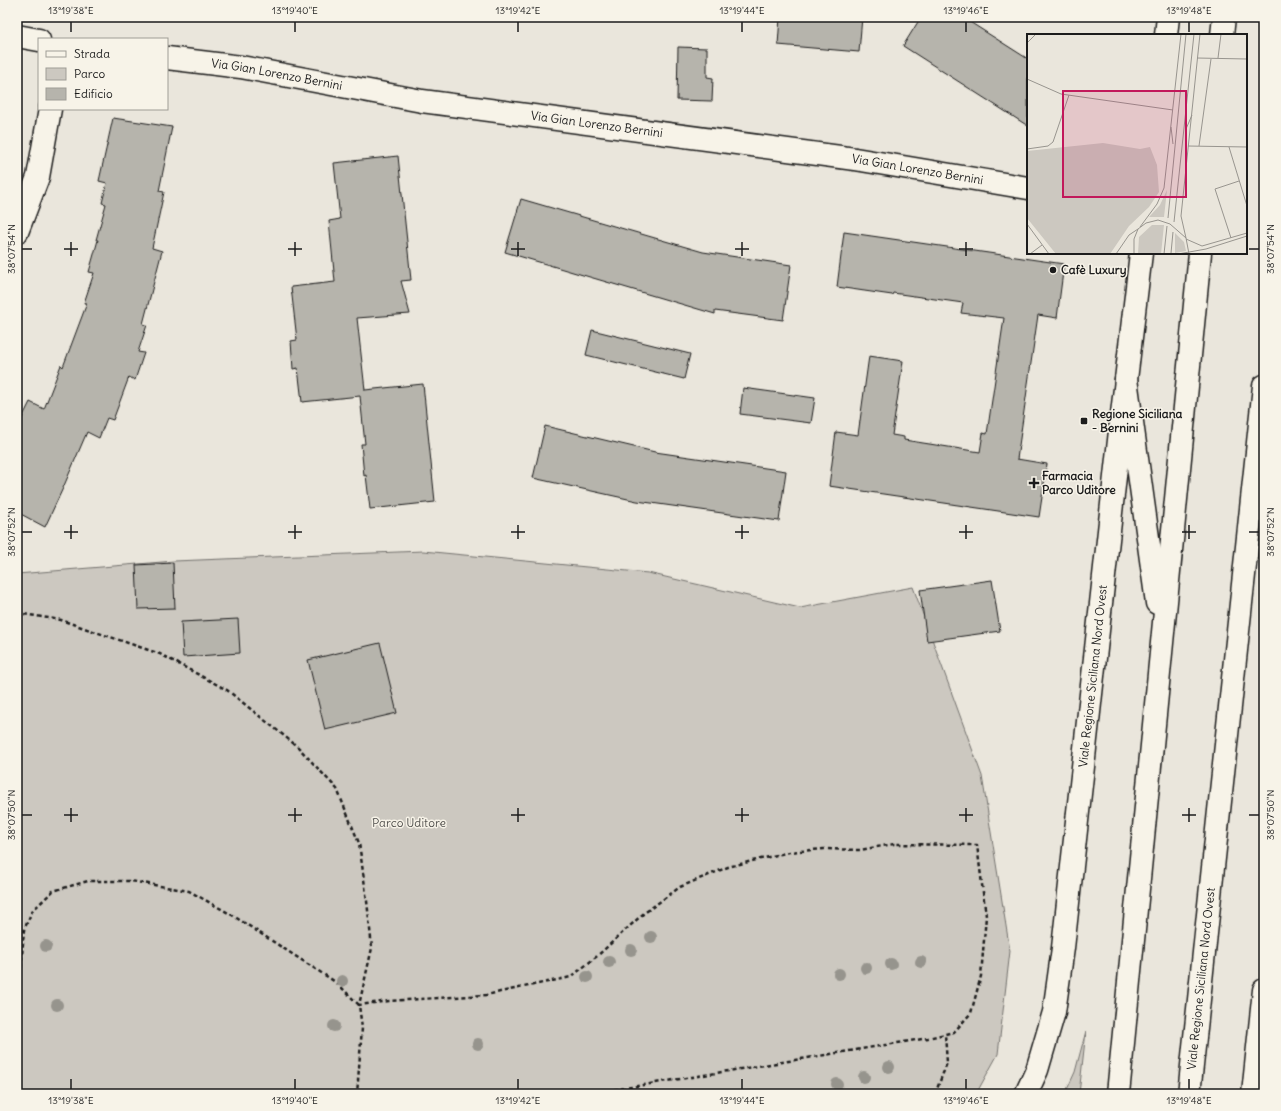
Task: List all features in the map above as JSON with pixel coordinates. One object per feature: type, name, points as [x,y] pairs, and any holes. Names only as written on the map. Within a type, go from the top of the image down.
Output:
[{"type":"street","points":[[1166,34],[1168,17]]},
{"type":"street","points":[[1222,34],[1224,17]]},
{"type":"street","points":[[17,36],[38,40]]},
{"type":"street","name":"Via Gian Lorenzo Bernini","points":[[168,58],[240,67],[422,101],[855,159],[1027,188]]},
{"type":"street","points":[[17,232],[38,177],[50,110]]},
{"type":"street","name":"Viale Regione Siciliana Nord Ovest","points":[[1026,1094],[1038,1070],[1054,1012],[1064,940],[1141,254]]},
{"type":"street","points":[[1118,1094],[1200,254]]},
{"type":"street","points":[[1126,378],[1162,638]]},
{"type":"street","name":"Viale Regione Siciliana Nord Ovest","points":[[1188,1094],[1260,454],[1264,386]]},
{"type":"street","points":[[1253,1094],[1264,990]]},
{"type":"path","points":[[17,612],[61,620],[160,654],[227,690],[298,747],[337,789],[359,843],[372,948],[359,1005],[362,1028],[356,1094]]},
{"type":"path","points":[[359,1005],[389,1001],[486,995],[571,977],[596,957],[643,914],[680,887],[728,867],[789,852],[824,849],[860,850],[894,844],[977,845],[986,916],[981,976],[971,1013],[954,1032],[589,1094]]},
{"type":"path","points":[[17,973],[21,969],[24,930],[32,910],[52,891],[88,881],[131,881],[189,891],[232,915],[337,983],[359,1005]]},
{"type":"path","points":[[936,1094],[947,1063],[945,1034]]},
{"type":"green space","name":"Parco Uditore","points":[[423,551],[648,573],[800,608],[913,587],[982,776],[1010,951],[998,1054],[976,1094],[17,1094],[17,574],[174,561]]},
{"type":"green space","points":[[1086,1031],[1079,1094],[1065,1094],[1075,1072]]},
{"type":"building","points":[[780,17],[862,17],[859,52],[778,45]]},
{"type":"building","points":[[921,17],[962,17],[1027,58],[1027,125],[903,46]]},
{"type":"building","points":[[678,47],[707,48],[707,77],[713,78],[712,101],[677,100]]},
{"type":"building","points":[[113,118],[172,127],[159,191],[164,192],[152,248],[162,251],[143,324],[147,325],[138,352],[144,353],[135,380],[129,377],[113,420],[107,418],[99,438],[87,432],[45,527],[17,512],[17,420],[21,420],[30,402],[44,409],[61,365],[63,367],[87,303],[84,303],[94,273],[89,272],[106,204],[102,203],[107,183],[99,181]]},
{"type":"building","points":[[398,156],[411,280],[401,281],[410,314],[357,318],[365,390],[423,384],[435,502],[370,509],[366,475],[364,476],[361,444],[365,444],[360,396],[302,402],[298,368],[293,369],[291,341],[297,340],[291,287],[335,282],[329,221],[340,219],[334,163]]},
{"type":"building","points":[[521,199],[703,252],[791,265],[783,320],[715,311],[715,314],[505,252]]},
{"type":"building","points":[[844,232],[1064,264],[1057,318],[1038,315],[1017,459],[1047,464],[1039,517],[829,486],[836,432],[858,435],[869,356],[903,361],[892,435],[904,437],[904,440],[980,452],[983,433],[987,434],[1004,318],[961,313],[963,303],[837,287]]},
{"type":"building","points":[[592,330],[690,354],[684,379],[586,355]]},
{"type":"building","points":[[743,388],[815,398],[811,423],[740,414]]},
{"type":"building","points":[[545,426],[655,452],[786,471],[779,521],[637,501],[533,478]]},
{"type":"building","points":[[173,563],[175,608],[138,609],[136,565]]},
{"type":"building","points":[[992,580],[1000,631],[927,641],[920,590]]},
{"type":"building","points":[[238,619],[240,653],[183,657],[181,622]]},
{"type":"building","points":[[380,643],[397,713],[325,730],[308,660]]},
{"type":"place","name":"Cafè Luxury","points":[[1053,270]]},
{"type":"place","name":"Regione Siciliana - Bernini","points":[[1084,421]]},
{"type":"place","name":"Farmacia Parco Uditore","points":[[1034,483]]}]
